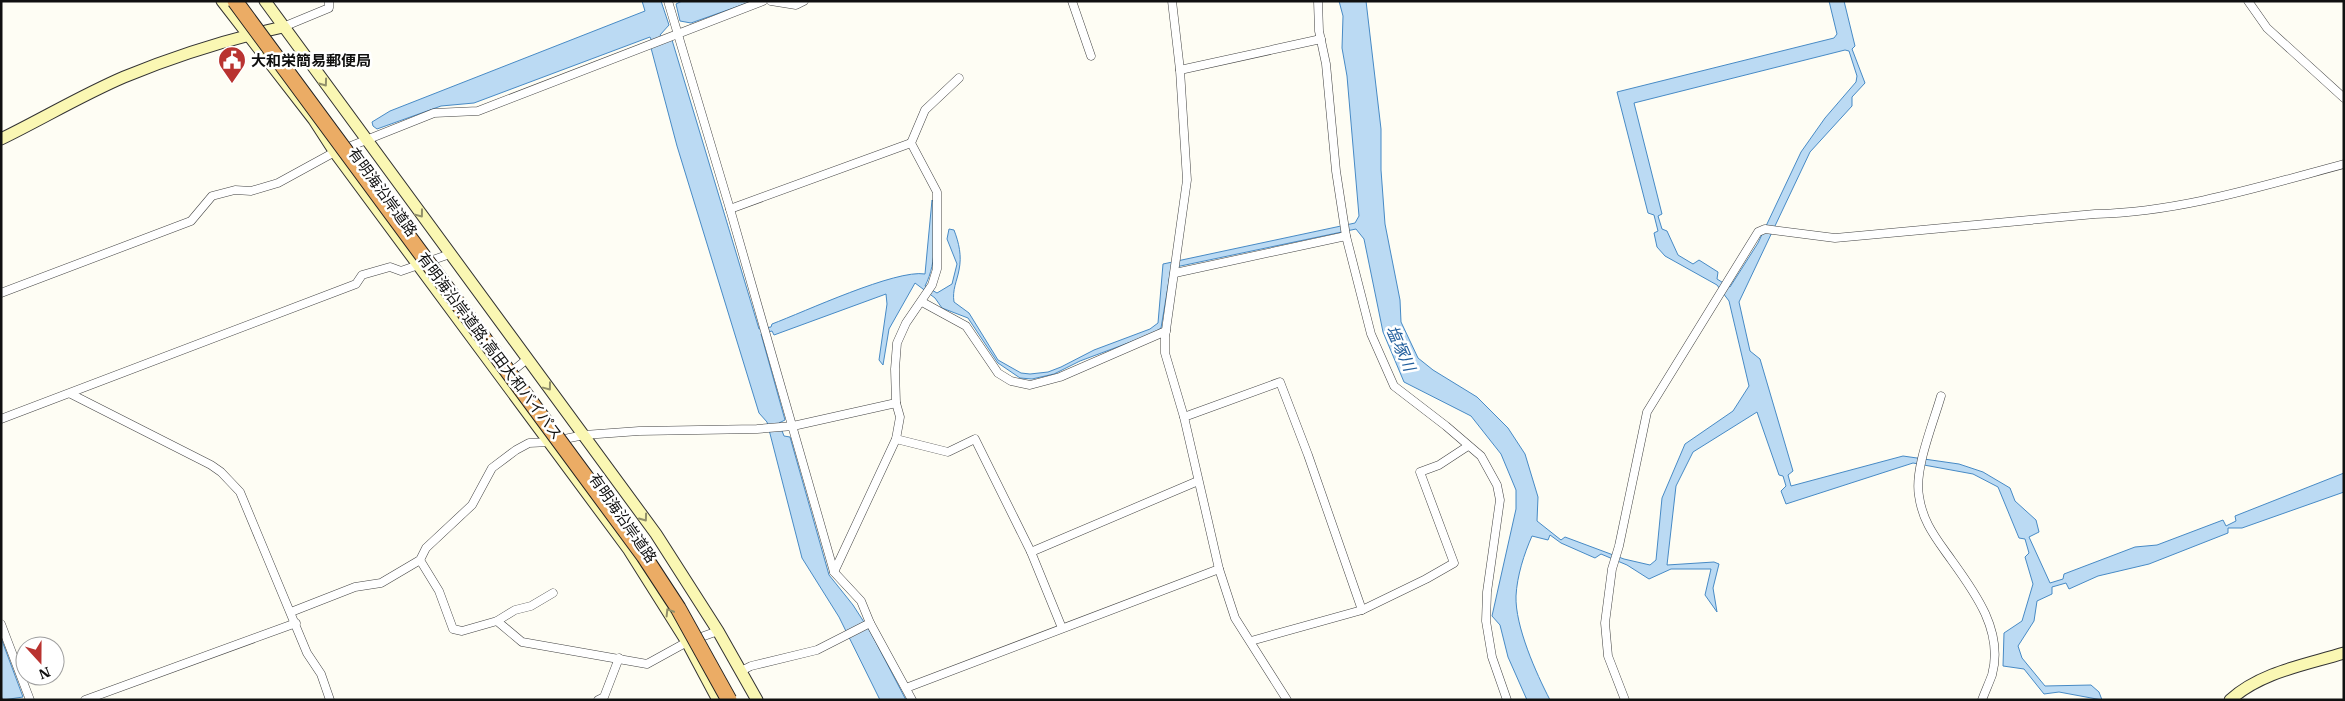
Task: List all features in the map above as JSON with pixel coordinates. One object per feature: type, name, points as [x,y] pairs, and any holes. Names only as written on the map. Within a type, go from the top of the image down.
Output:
[{"type":"highway","name":"有明海沿岸道路;高田大和バイパス","points":[[235,1],[629,535],[678,608],[729,700]]},
{"type":"main road","name":"有明海沿岸道路","points":[[222,1],[246,35],[314,120],[336,154],[629,550],[687,642],[718,700]]},
{"type":"main road","name":"有明海沿岸道路","points":[[264,1],[656,534],[718,631],[757,700]]},
{"type":"main road","points":[[1,139],[124,78],[246,35],[283,27]]},
{"type":"main road","points":[[2230,700],[2256,682],[2275,674],[2344,653]]},
{"type":"street","points":[[283,27],[329,8],[329,1]]},
{"type":"street","points":[[668,1],[834,572],[861,602],[870,623],[912,700]]},
{"type":"street","points":[[1,293],[191,221],[212,196],[235,190],[251,191],[263,188],[291,176],[332,154],[434,113],[478,110],[763,1]]},
{"type":"street","points":[[771,1],[796,4],[804,1]]},
{"type":"street","points":[[1072,1],[1091,56]]},
{"type":"street","points":[[1172,1],[1180,70],[1187,180],[1166,331],[1165,353],[1184,417],[1219,569],[1235,618],[1287,700]]},
{"type":"street","points":[[1318,1],[1336,171],[1346,236],[1372,334],[1394,386],[1481,456],[1497,485],[1500,500],[1487,592],[1486,621],[1492,657],[1507,700]]},
{"type":"street","points":[[2248,1],[2267,28],[2344,98]]},
{"type":"street","points":[[1180,70],[1321,39]]},
{"type":"street","points":[[730,209],[911,143],[925,110],[959,78]]},
{"type":"street","points":[[834,572],[896,439],[900,417],[896,402],[895,369],[897,343],[906,323],[932,285],[937,269],[938,192],[911,143]]},
{"type":"street","points":[[1625,700],[1608,656],[1605,623],[1612,569],[1619,546],[1647,412],[1758,232],[1765,229],[1835,238],[2095,214],[2128,213],[2230,195],[2344,164]]},
{"type":"street","points":[[1175,273],[1346,236]]},
{"type":"street","points":[[1,419],[71,394],[356,284],[362,275],[390,267],[401,271],[450,254]]},
{"type":"street","points":[[922,302],[966,326],[998,373],[1011,381],[1030,385],[1060,376],[1166,331]]},
{"type":"street","points":[[502,380],[528,358]]},
{"type":"street","points":[[1184,417],[1280,382],[1308,455],[1362,610]]},
{"type":"street","points":[[71,394],[211,465],[226,476],[240,492],[292,612],[307,652],[321,674],[330,700]]},
{"type":"street","points":[[1941,396],[1923,458],[1918,487],[1919,496],[1928,526],[1975,593],[1987,617],[1994,647],[1994,665],[1982,700]]},
{"type":"street","points":[[292,612],[355,586],[381,583],[420,560],[426,548],[472,505],[492,468],[529,443],[550,442],[584,435],[669,429],[757,429],[793,426],[896,402]]},
{"type":"street","points":[[896,439],[948,452],[975,440],[1031,552],[1062,628]]},
{"type":"street","points":[[1251,641],[1362,610],[1454,563],[1420,472],[1439,465],[1468,446]]},
{"type":"street","points":[[1031,552],[1198,481]]},
{"type":"street","points":[[420,560],[440,591],[454,629],[462,631],[497,621],[515,610],[531,606],[553,593]]},
{"type":"street","points":[[906,688],[1219,569]]},
{"type":"street","points":[[497,621],[522,642],[647,664],[687,642],[718,631]]},
{"type":"street","points":[[85,700],[296,623]]},
{"type":"street","points":[[741,671],[751,666],[816,650],[870,623]]},
{"type":"street","points":[[1,624],[30,700]]},
{"type":"street","points":[[598,700],[604,697],[619,658]]},
{"type":"water","name":"塩塚川","points":[[642,1],[661,1],[669,25],[660,35],[663,40],[672,40],[759,329],[771,327],[772,324],[872,284],[911,274],[925,274],[932,200],[935,204],[934,256],[925,286],[937,293],[952,284],[957,264],[947,239],[949,229],[954,230],[959,245],[960,260],[954,290],[954,302],[969,313],[998,360],[1021,373],[1030,374],[1048,372],[1061,367],[1094,350],[1150,329],[1158,323],[1163,264],[1355,223],[1359,216],[1347,76],[1342,48],[1343,16],[1339,1],[1366,1],[1381,129],[1381,170],[1385,224],[1400,300],[1401,322],[1418,358],[1433,370],[1477,397],[1508,428],[1525,454],[1538,497],[1537,521],[1561,540],[1565,537],[1624,559],[1650,565],[1656,560],[1662,498],[1685,444],[1733,411],[1749,386],[1729,301],[1717,285],[1665,256],[1657,247],[1654,233],[1658,231],[1654,215],[1648,213],[1617,92],[1834,38],[1837,34],[1829,1],[1844,1],[1855,46],[1852,49],[1865,83],[1852,97],[1852,106],[1810,152],[1739,302],[1750,351],[1760,359],[1793,471],[1788,475],[1791,486],[1903,456],[1959,464],[1983,472],[2010,488],[2015,501],[2036,520],[2039,532],[2029,537],[2050,583],[2063,579],[2064,574],[2135,547],[2157,545],[2223,520],[2226,526],[2236,521],[2235,516],[2344,473],[2344,492],[2242,528],[2228,528],[2228,533],[2149,564],[2098,576],[2069,589],[2066,583],[2052,587],[2052,594],[2037,601],[2034,621],[2018,646],[2022,658],[2045,686],[2091,685],[2099,692],[2102,700],[2059,692],[2044,694],[2024,669],[2003,666],[2004,633],[2022,621],[2033,584],[2025,557],[2029,553],[2025,539],[2019,538],[1998,487],[1973,474],[1913,463],[1786,504],[1781,491],[1786,486],[1783,476],[1779,475],[1757,412],[1693,452],[1676,486],[1667,565],[1714,562],[1719,564],[1713,588],[1717,612],[1705,595],[1711,569],[1671,569],[1649,579],[1627,565],[1601,554],[1595,558],[1561,543],[1550,535],[1548,540],[1532,536],[1519,573],[1516,596],[1517,608],[1527,649],[1550,700],[1527,700],[1508,657],[1500,625],[1492,616],[1516,509],[1516,490],[1501,454],[1471,416],[1404,382],[1383,332],[1364,239],[1356,229],[1171,268],[1161,328],[1152,334],[1080,361],[1054,374],[1032,379],[1020,378],[998,363],[968,318],[942,308],[935,298],[915,283],[889,329],[883,365],[879,360],[887,304],[886,294],[774,335],[772,331],[761,334],[785,420],[779,423],[784,436],[790,437],[829,575],[853,605],[871,633],[906,700],[880,700],[839,617],[802,558],[767,422],[759,413],[677,146],[651,48],[654,46],[650,37],[474,103],[441,106],[377,129],[373,126],[372,122],[390,111],[645,11]],"holes":[[[1845,50],[1849,51],[1857,76],[1856,82],[1825,118],[1801,152],[1758,243],[1730,287],[1717,279],[1718,272],[1699,260],[1693,264],[1678,255],[1667,231],[1662,229],[1658,216],[1662,214],[1634,103]]]},
{"type":"water","points":[[682,1],[753,1],[691,23],[680,21],[676,4]]},
{"type":"water","points":[[1,638],[15,676],[15,686],[19,686],[23,697],[3,700],[1,696]]},
{"type":"place","name":"大和栄簡易郵便局","points":[[232,84]]}]
